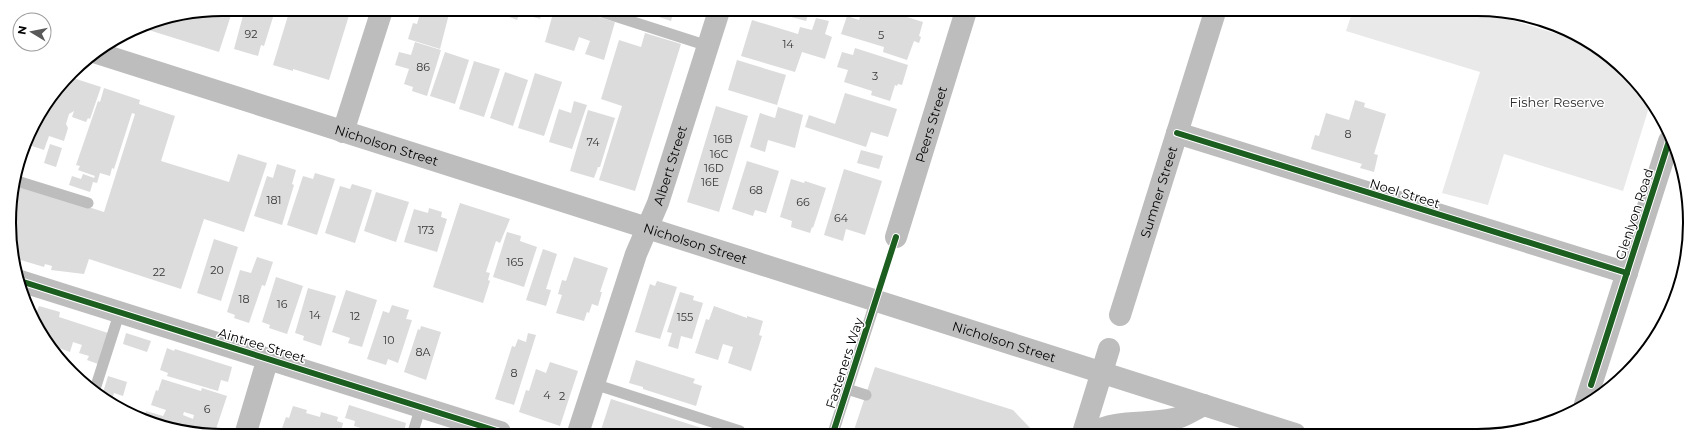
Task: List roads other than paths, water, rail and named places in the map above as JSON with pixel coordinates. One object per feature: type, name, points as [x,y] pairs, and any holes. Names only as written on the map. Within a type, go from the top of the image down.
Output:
[{"type":"street","points":[[343,132],[380,16]]},
{"type":"street","name":"Albert Street","points":[[579,429],[636,254],[658,203],[717,16]]},
{"type":"street","name":"Peers Street","points":[[896,237],[964,16]]},
{"type":"street","name":"Sumner Street","points":[[1120,315],[1213,16]]},
{"type":"street","name":"Nicholson Street","points":[[103,55],[1279,429]]},
{"type":"street","name":"Noel Street","points":[[1177,133],[1627,273]]},
{"type":"street","name":"Glenlyon Road","points":[[1594,392],[1627,273],[1668,145]]},
{"type":"street","name":"Aintree Street","points":[[25,282],[120,311],[491,429]]},
{"type":"street","points":[[1085,429],[1109,350]]},
{"type":"street","points":[[247,429],[268,358]]},
{"type":"street","points":[[1100,429],[1119,423],[1175,419],[1204,405]]},
{"type":"lane","points":[[615,16],[708,46]]},
{"type":"lane","points":[[20,182],[88,203]]},
{"type":"lane","name":"Fasteners Way","points":[[834,429],[876,300]]},
{"type":"lane","points":[[96,385],[120,311]]},
{"type":"lane","points":[[594,384],[734,429]]},
{"type":"lane","points":[[847,389],[866,396]]},
{"type":"lane","points":[[414,429],[421,406]]},
{"type":"tram line","points":[[110,50],[605,209],[1299,429]]},
{"type":"tram line","points":[[97,59],[1263,429]]},
{"type":"park label","name":"Fisher Reserve","points":[[1557,102]]}]
